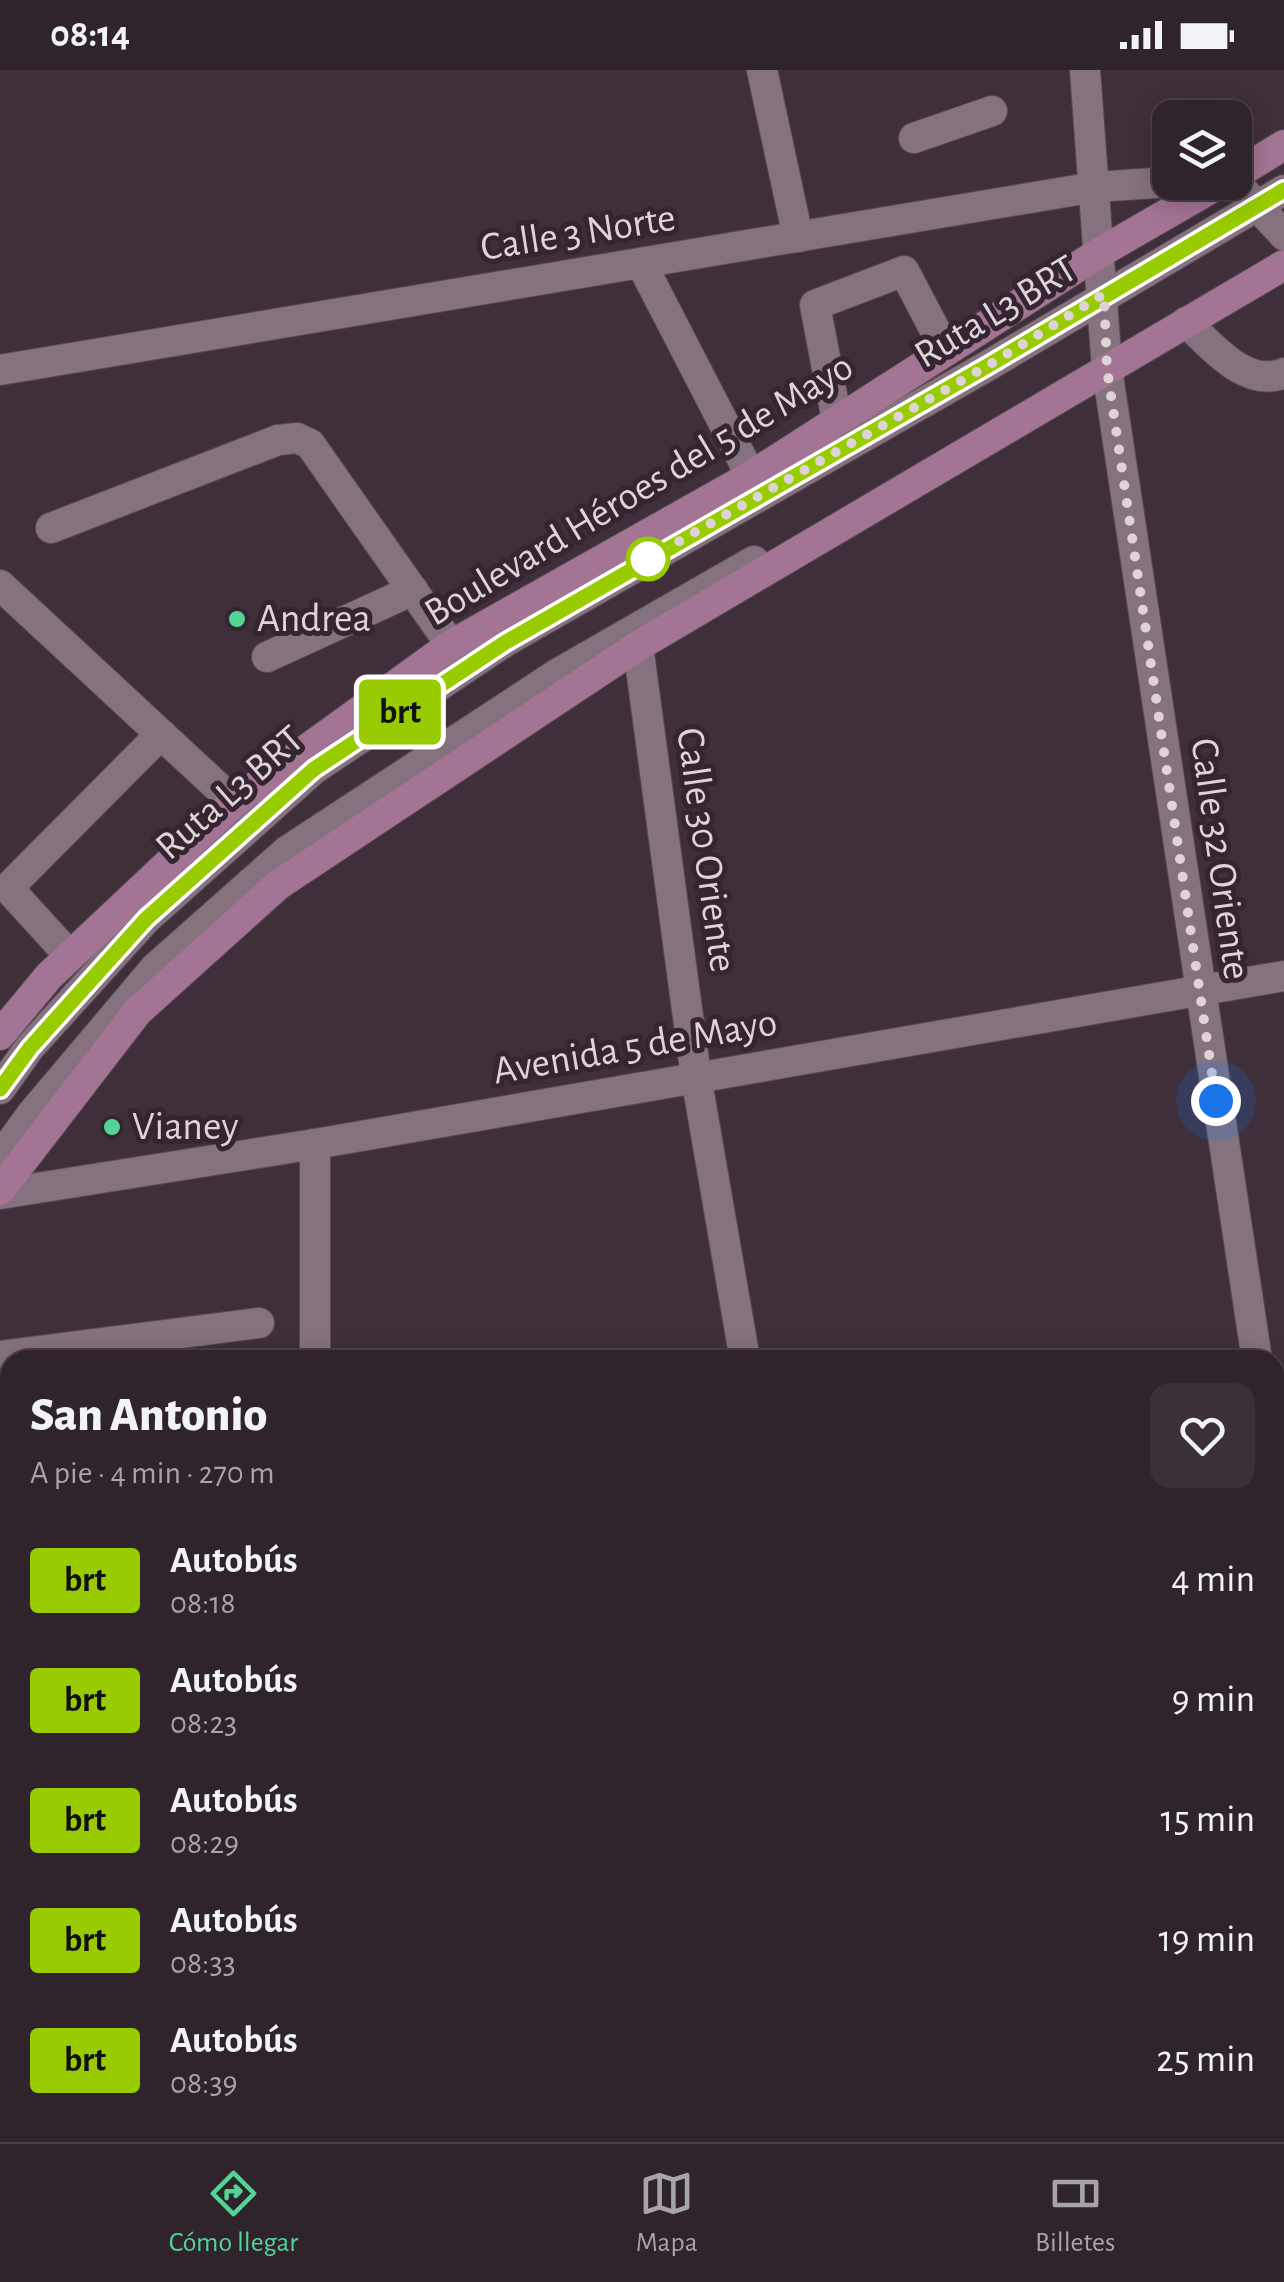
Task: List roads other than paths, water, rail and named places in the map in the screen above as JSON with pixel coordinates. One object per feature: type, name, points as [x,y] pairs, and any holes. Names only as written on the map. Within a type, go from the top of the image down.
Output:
[{"type":"main road","points":[[1252,165],[1284,146]]},
{"type":"main road","name":"Boulevard Héroes del 5 de Mayo","points":[[0,1034],[49,976],[234,802],[451,645],[750,476],[1099,253],[1191,200]]},
{"type":"main road","points":[[0,1192],[137,1012],[278,886],[638,646],[1107,362],[1284,265]]},
{"type":"street","points":[[762,70],[798,237]]},
{"type":"street","name":"Calle 32 Oriente","points":[[1085,70],[1107,362],[1198,990],[1255,1350]]},
{"type":"street","points":[[914,138],[992,110]]},
{"type":"street","name":"Calle 3 Norte","points":[[0,370],[1095,188],[1152,183]]},
{"type":"street","points":[[1271,198],[1284,235]]},
{"type":"street","name":"Ruta L3 BRT","points":[[0,1090],[30,1048],[146,919],[314,769],[506,642],[1271,198]]},
{"type":"street","name":"Ruta L3 BRT","points":[[0,1158],[31,1114],[156,968],[287,852],[557,674],[1107,362],[1284,254]]},
{"type":"street","points":[[640,264],[750,476]]},
{"type":"street","points":[[837,421],[815,305],[904,270],[946,351]]},
{"type":"street","points":[[1186,322],[1238,370],[1272,378],[1284,373]]},
{"type":"street","points":[[51,528],[278,440],[297,438],[310,444],[451,645]]},
{"type":"street","points":[[0,585],[234,802]]},
{"type":"street","points":[[266,657],[413,590]]},
{"type":"street","name":"Calle 30 Oriente","points":[[638,646],[696,1076],[743,1350]]},
{"type":"street","points":[[70,956],[8,888],[160,734]]},
{"type":"street","name":"Avenida 5 de Mayo","points":[[0,1192],[315,1144],[1284,976]]},
{"type":"street","points":[[315,1144],[315,1350]]},
{"type":"street","points":[[47,1350],[258,1323]]},
{"type":"place","name":"Andrea","points":[[237,619]]},
{"type":"place","name":"Vianey","points":[[112,1127]]}]
